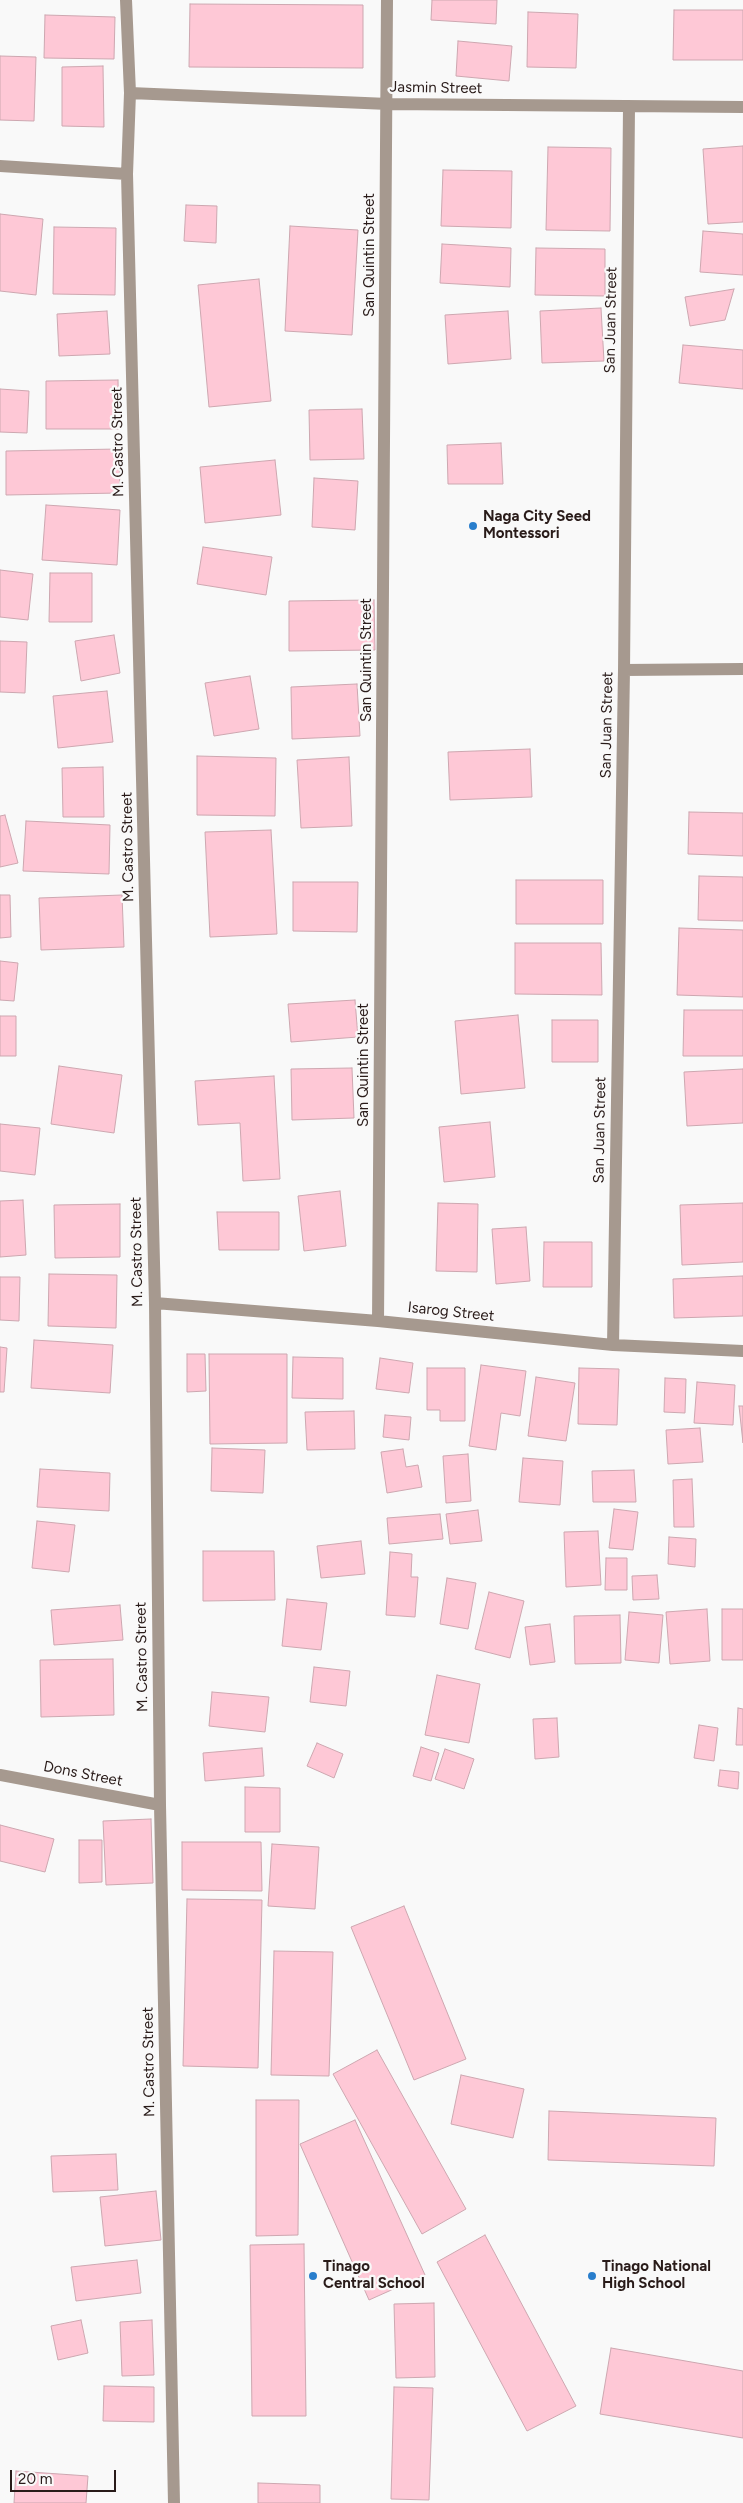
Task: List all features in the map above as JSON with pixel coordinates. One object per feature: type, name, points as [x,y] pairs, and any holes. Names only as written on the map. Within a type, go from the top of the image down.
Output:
[{"type":"street","name":"M. Castro Street","points":[[126,0],[130,92],[127,174],[155,1303],[160,1805],[174,2503]]},
{"type":"street","name":"San Quintin Street","points":[[378,1321],[388,104],[387,0]]},
{"type":"street","name":"Jasmin Street","points":[[130,92],[388,104],[743,107]]},
{"type":"street","name":"San Juan Street","points":[[613,1345],[624,670],[629,106]]},
{"type":"street","points":[[0,166],[127,174]]},
{"type":"street","points":[[624,670],[743,669]]},
{"type":"street","name":"Isarog Street","points":[[155,1303],[378,1321],[613,1345],[743,1351]]},
{"type":"street","name":"Dons Street","points":[[0,1775],[160,1805]]},
{"type":"building","points":[[432,0],[497,0],[496,24],[431,20]]},
{"type":"building","points":[[190,4],[363,5],[363,68],[189,67]]},
{"type":"building","points":[[674,10],[743,10],[743,60],[673,60]]},
{"type":"building","points":[[528,12],[578,14],[576,68],[527,67]]},
{"type":"building","points":[[45,15],[115,17],[114,59],[44,58]]},
{"type":"building","points":[[458,41],[512,46],[509,81],[456,76]]},
{"type":"building","points":[[0,56],[36,57],[34,121],[0,120]]},
{"type":"building","points":[[103,66],[104,127],[62,126],[62,67]]},
{"type":"building","points":[[743,146],[743,222],[708,224],[703,149]]},
{"type":"building","points":[[548,147],[611,148],[610,231],[546,230]]},
{"type":"building","points":[[443,170],[512,171],[511,228],[441,226]]},
{"type":"building","points":[[186,205],[217,206],[216,243],[184,241]]},
{"type":"building","points":[[0,214],[43,219],[36,295],[0,291]]},
{"type":"building","points":[[290,226],[358,230],[352,335],[285,331]]},
{"type":"building","points":[[54,227],[116,228],[115,295],[53,294]]},
{"type":"building","points":[[703,231],[743,234],[743,275],[700,272]]},
{"type":"building","points":[[442,244],[511,248],[510,287],[440,283]]},
{"type":"building","points":[[536,248],[605,249],[605,296],[535,295]]},
{"type":"building","points":[[259,279],[271,401],[209,407],[198,285]]},
{"type":"building","points":[[734,289],[725,320],[690,326],[685,297]]},
{"type":"building","points":[[601,308],[604,361],[542,363],[540,311]]},
{"type":"building","points":[[107,311],[110,354],[59,356],[57,314]]},
{"type":"building","points":[[508,311],[511,359],[448,364],[445,315]]},
{"type":"building","points":[[683,345],[743,350],[743,389],[679,383]]},
{"type":"building","points":[[118,380],[119,429],[46,429],[46,381]]},
{"type":"building","points":[[0,389],[29,391],[27,433],[0,432]]},
{"type":"building","points":[[362,409],[364,459],[310,460],[309,410]]},
{"type":"building","points":[[501,443],[503,484],[448,484],[447,445]]},
{"type":"building","points":[[119,449],[120,493],[6,495],[6,451]]},
{"type":"building","points":[[275,460],[281,515],[205,523],[200,467]]},
{"type":"building","points":[[314,478],[358,481],[355,530],[312,527]]},
{"type":"building","points":[[46,505],[120,510],[117,565],[42,560]]},
{"type":"building","points":[[203,547],[272,557],[266,595],[197,584]]},
{"type":"building","points":[[0,570],[33,574],[28,620],[0,617]]},
{"type":"building","points":[[50,573],[92,573],[92,622],[49,622]]},
{"type":"building","points":[[374,600],[375,650],[289,651],[289,601]]},
{"type":"building","points":[[114,635],[120,673],[81,681],[75,641]]},
{"type":"building","points":[[0,641],[27,642],[25,693],[0,692]]},
{"type":"building","points":[[250,676],[259,729],[214,736],[205,683]]},
{"type":"building","points":[[357,684],[360,736],[292,739],[291,687]]},
{"type":"building","points":[[107,691],[113,742],[58,748],[53,696]]},
{"type":"building","points":[[530,749],[532,797],[450,800],[448,752]]},
{"type":"building","points":[[197,756],[276,758],[275,816],[197,815]]},
{"type":"building","points":[[349,757],[352,826],[301,828],[297,760]]},
{"type":"building","points":[[103,767],[104,817],[63,817],[62,768]]},
{"type":"building","points":[[689,812],[743,813],[743,856],[688,854]]},
{"type":"building","points":[[5,815],[18,863],[0,867],[0,816]]},
{"type":"building","points":[[26,821],[110,825],[109,874],[23,871]]},
{"type":"building","points":[[271,830],[277,934],[210,937],[205,832]]},
{"type":"building","points":[[699,876],[743,877],[743,921],[698,920]]},
{"type":"building","points":[[516,880],[603,880],[603,924],[516,924]]},
{"type":"building","points":[[293,882],[358,882],[357,932],[293,931]]},
{"type":"building","points":[[0,895],[10,895],[11,937],[0,938]]},
{"type":"building","points":[[122,895],[124,947],[41,950],[39,898]]},
{"type":"building","points":[[679,928],[743,930],[743,997],[677,995]]},
{"type":"building","points":[[515,943],[601,943],[602,995],[515,994]]},
{"type":"building","points":[[0,961],[18,963],[14,1001],[0,1000]]},
{"type":"building","points":[[355,1000],[358,1037],[291,1042],[288,1004]]},
{"type":"building","points":[[684,1010],[743,1010],[743,1056],[683,1056]]},
{"type":"building","points":[[518,1015],[525,1088],[461,1094],[455,1021]]},
{"type":"building","points":[[0,1016],[16,1016],[16,1056],[0,1056]]},
{"type":"building","points":[[552,1020],[598,1020],[598,1062],[552,1062]]},
{"type":"building","points":[[59,1066],[122,1075],[114,1133],[51,1124]]},
{"type":"building","points":[[352,1068],[354,1118],[292,1120],[291,1069]]},
{"type":"building","points":[[743,1069],[743,1123],[687,1126],[684,1072]]},
{"type":"building","points":[[274,1076],[280,1179],[243,1181],[240,1123],[198,1125],[195,1081]]},
{"type":"building","points":[[490,1122],[495,1177],[444,1182],[439,1127]]},
{"type":"building","points":[[0,1124],[40,1128],[35,1175],[0,1171]]},
{"type":"building","points":[[340,1191],[346,1246],[304,1251],[298,1196]]},
{"type":"building","points":[[23,1200],[26,1255],[0,1257],[0,1201]]},
{"type":"building","points":[[438,1203],[478,1204],[477,1272],[436,1271]]},
{"type":"building","points":[[743,1203],[743,1262],[682,1265],[680,1205]]},
{"type":"building","points":[[120,1204],[120,1257],[55,1258],[54,1205]]},
{"type":"building","points":[[217,1212],[279,1212],[279,1250],[219,1250]]},
{"type":"building","points":[[526,1227],[530,1281],[496,1284],[492,1229]]},
{"type":"building","points":[[544,1242],[592,1242],[592,1287],[543,1287]]},
{"type":"building","points":[[49,1274],[117,1275],[116,1328],[48,1326]]},
{"type":"building","points":[[743,1276],[743,1316],[674,1318],[673,1279]]},
{"type":"building","points":[[0,1277],[20,1277],[19,1321],[0,1320]]},
{"type":"building","points":[[34,1340],[113,1345],[110,1393],[31,1388]]},
{"type":"building","points":[[0,1347],[7,1348],[4,1392],[0,1392]]},
{"type":"building","points":[[187,1354],[205,1354],[206,1391],[187,1392]]},
{"type":"building","points":[[209,1354],[287,1354],[287,1443],[210,1444]]},
{"type":"building","points":[[293,1357],[343,1358],[343,1399],[292,1398]]},
{"type":"building","points":[[380,1358],[413,1363],[409,1393],[376,1389]]},
{"type":"building","points":[[481,1365],[526,1371],[520,1416],[501,1413],[496,1450],[469,1446]]},
{"type":"building","points":[[427,1368],[465,1368],[465,1421],[440,1421],[440,1410],[427,1410]]},
{"type":"building","points":[[579,1368],[619,1369],[617,1425],[578,1424]]},
{"type":"building","points":[[536,1377],[575,1383],[566,1441],[528,1436]]},
{"type":"building","points":[[665,1378],[686,1379],[685,1413],[664,1412]]},
{"type":"building","points":[[697,1382],[735,1385],[733,1425],[694,1423]]},
{"type":"building","points":[[739,1406],[743,1406],[743,1443]]},
{"type":"building","points":[[354,1411],[355,1449],[307,1450],[305,1412]]},
{"type":"building","points":[[385,1415],[411,1417],[409,1440],[383,1437]]},
{"type":"building","points":[[700,1428],[703,1462],[668,1464],[666,1430]]},
{"type":"building","points":[[212,1448],[265,1450],[263,1493],[211,1491]]},
{"type":"building","points":[[403,1449],[406,1467],[418,1465],[422,1487],[387,1493],[381,1452]]},
{"type":"building","points":[[468,1454],[471,1501],[446,1503],[443,1456]]},
{"type":"building","points":[[523,1458],[563,1461],[560,1505],[519,1502]]},
{"type":"building","points":[[40,1469],[110,1473],[109,1511],[37,1507]]},
{"type":"building","points":[[634,1470],[636,1502],[593,1502],[592,1471]]},
{"type":"building","points":[[692,1479],[694,1527],[674,1527],[673,1480]]},
{"type":"building","points":[[614,1509],[638,1512],[633,1550],[609,1548]]},
{"type":"building","points":[[478,1510],[482,1541],[450,1544],[446,1514]]},
{"type":"building","points":[[440,1514],[443,1539],[389,1544],[387,1518]]},
{"type":"building","points":[[37,1521],[75,1525],[69,1572],[32,1568]]},
{"type":"building","points":[[598,1531],[601,1585],[566,1587],[564,1532]]},
{"type":"building","points":[[669,1537],[696,1539],[695,1567],[668,1564]]},
{"type":"building","points":[[361,1541],[365,1574],[321,1578],[317,1546]]},
{"type":"building","points":[[203,1551],[274,1551],[275,1600],[203,1601]]},
{"type":"building","points":[[390,1552],[412,1554],[411,1577],[418,1577],[415,1617],[386,1615]]},
{"type":"building","points":[[606,1558],[627,1558],[627,1590],[605,1590]]},
{"type":"building","points":[[657,1575],[659,1599],[633,1600],[632,1576]]},
{"type":"building","points":[[447,1578],[476,1583],[468,1629],[440,1624]]},
{"type":"building","points":[[489,1592],[524,1601],[510,1658],[475,1649]]},
{"type":"building","points":[[287,1599],[327,1603],[321,1650],[282,1646]]},
{"type":"building","points":[[120,1605],[123,1640],[54,1645],[51,1610]]},
{"type":"building","points":[[707,1609],[710,1661],[670,1664],[666,1612]]},
{"type":"building","points":[[722,1609],[743,1609],[743,1660],[722,1660]]},
{"type":"building","points":[[629,1612],[663,1615],[659,1663],[625,1660]]},
{"type":"building","points":[[620,1615],[621,1663],[575,1664],[574,1616]]},
{"type":"building","points":[[550,1624],[555,1662],[530,1665],[525,1627]]},
{"type":"building","points":[[113,1659],[114,1715],[41,1717],[40,1660]]},
{"type":"building","points":[[314,1667],[350,1671],[346,1706],[310,1702]]},
{"type":"building","points":[[437,1675],[480,1684],[469,1743],[425,1735]]},
{"type":"building","points":[[212,1692],[269,1697],[265,1732],[209,1726]]},
{"type":"building","points":[[738,1708],[743,1709],[743,1745],[736,1745]]},
{"type":"building","points":[[557,1718],[559,1757],[535,1759],[533,1719]]},
{"type":"building","points":[[699,1725],[718,1728],[714,1761],[694,1758]]},
{"type":"building","points":[[317,1743],[343,1754],[334,1778],[307,1766]]},
{"type":"building","points":[[421,1747],[439,1753],[431,1781],[413,1776]]},
{"type":"building","points":[[262,1748],[264,1776],[205,1781],[203,1753]]},
{"type":"building","points":[[445,1749],[474,1759],[464,1789],[435,1779]]},
{"type":"building","points":[[720,1770],[739,1772],[738,1789],[718,1786]]},
{"type":"building","points":[[245,1787],[280,1788],[280,1832],[245,1832]]},
{"type":"building","points":[[151,1819],[153,1883],[106,1885],[103,1821]]},
{"type":"building","points":[[0,1825],[54,1839],[45,1872],[0,1861]]},
{"type":"building","points":[[79,1840],[102,1840],[102,1882],[79,1883]]},
{"type":"building","points":[[182,1842],[261,1842],[262,1891],[182,1890]]},
{"type":"building","points":[[272,1844],[319,1847],[315,1909],[268,1906]]},
{"type":"building","points":[[187,1899],[262,1900],[258,2068],[183,2066]]},
{"type":"building","points":[[404,1906],[466,2059],[414,2080],[351,1927]]},
{"type":"building","points":[[274,1951],[333,1952],[329,2076],[271,2075]]},
{"type":"building","points":[[377,2050],[466,2209],[422,2234],[333,2074]]},
{"type":"building","points":[[461,2075],[524,2089],[513,2138],[451,2124]]},
{"type":"building","points":[[256,2100],[299,2100],[298,2235],[256,2236]]},
{"type":"building","points":[[549,2111],[716,2118],[714,2166],[548,2160]]},
{"type":"building","points":[[355,2120],[425,2275],[369,2300],[300,2144]]},
{"type":"building","points":[[116,2154],[118,2190],[53,2192],[51,2156]]},
{"type":"building","points":[[156,2191],[161,2240],[105,2246],[100,2197]]},
{"type":"building","points":[[485,2235],[576,2406],[527,2431],[437,2262]]},
{"type":"building","points":[[304,2244],[306,2416],[252,2416],[250,2245]]},
{"type":"building","points":[[137,2260],[141,2293],[76,2301],[71,2267]]},
{"type":"building","points":[[434,2303],[435,2377],[396,2378],[394,2304]]},
{"type":"building","points":[[81,2320],[88,2353],[58,2360],[51,2326]]},
{"type":"building","points":[[152,2320],[154,2375],[122,2376],[120,2322]]},
{"type":"building","points":[[611,2348],[743,2371],[743,2438],[600,2414]]},
{"type":"building","points":[[104,2386],[154,2387],[154,2422],[103,2421]]},
{"type":"building","points":[[394,2387],[433,2388],[429,2500],[391,2499]]},
{"type":"building","points":[[16,2471],[88,2476],[86,2503],[14,2503]]},
{"type":"building","points":[[258,2483],[320,2485],[320,2503],[258,2503]]},
{"type":"place","name":"Naga City Seed Montessori","points":[[473,526]]},
{"type":"place","name":"Tinago Central School","points":[[313,2276]]},
{"type":"place","name":"Tinago National High School","points":[[592,2276]]}]
